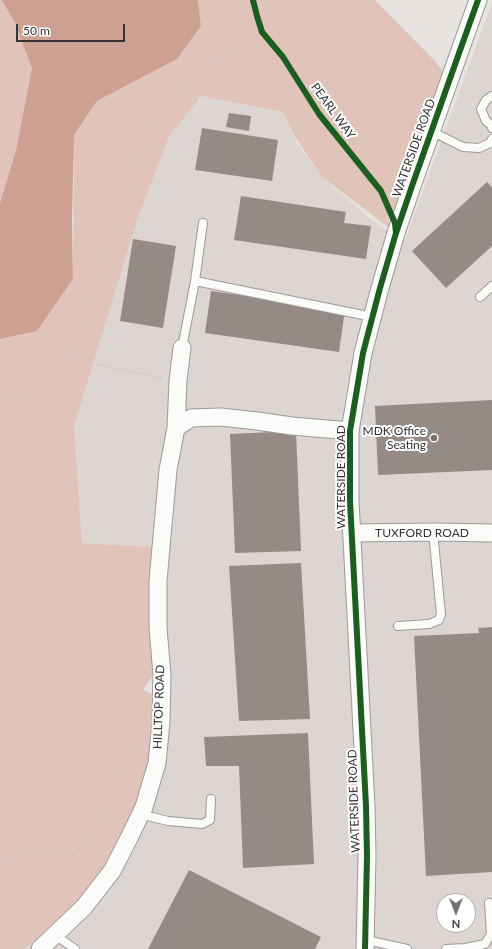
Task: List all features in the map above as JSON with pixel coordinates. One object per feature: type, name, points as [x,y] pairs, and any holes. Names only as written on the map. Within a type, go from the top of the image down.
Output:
[{"type":"street","name":"WATERSIDE ROAD","points":[[366,945],[366,820],[350,501],[350,431],[363,353],[396,232],[478,0]]},
{"type":"street","name":"HILLTOP ROAD","points":[[40,949],[84,907],[112,872],[144,807],[157,763],[161,722],[162,674],[158,628],[158,581],[168,470],[176,428],[178,381],[182,348]]},
{"type":"street","points":[[176,428],[191,418],[221,418],[350,431]]},
{"type":"street","name":"TUXFORD ROAD","points":[[352,533],[492,533]]},
{"type":"lane","points":[[492,96],[486,100],[481,109],[486,121],[492,128]]},
{"type":"lane","points":[[431,131],[463,147],[479,148],[490,143],[492,139]]},
{"type":"lane","points":[[182,348],[195,281],[203,223]]},
{"type":"lane","points":[[195,281],[373,317]]},
{"type":"lane","points":[[480,297],[492,286]]},
{"type":"lane","points":[[398,626],[429,624],[439,620],[441,614],[432,532]]},
{"type":"lane","points":[[140,814],[168,821],[202,824],[210,820],[211,799]]},
{"type":"lane","points":[[446,949],[465,948],[485,944],[491,934],[489,904]]},
{"type":"lane","points":[[55,935],[75,949]]},
{"type":"lane","points":[[366,945],[407,949]]},
{"type":"path","points":[[0,394],[40,394],[72,353],[126,195],[154,122],[200,71],[263,32]]},
{"type":"path","points":[[72,353],[99,365],[178,381]]},
{"type":"path","points":[[0,861],[23,853],[50,848],[74,855],[113,803],[137,722],[145,707]]},
{"type":"shaded area","points":[[0,0],[28,0],[32,68],[16,150],[0,203]]},
{"type":"shaded area","points":[[2,0],[198,0],[201,26],[177,59],[97,101],[74,135],[72,221],[73,279],[37,331],[0,339],[0,203],[16,150],[32,68],[15,23]]},
{"type":"shaded area","points":[[198,0],[375,0],[434,60],[450,80],[395,223],[387,218],[396,233],[322,177],[295,137],[283,112],[201,96],[169,137],[138,217],[74,426],[82,543],[152,547],[158,593],[161,663],[143,690],[161,698],[152,777],[98,889],[24,949],[0,949],[0,339],[37,331],[73,279],[74,135],[97,101],[177,59],[201,26]]},
{"type":"shaded area","points":[[492,3],[492,949],[20,949],[161,711],[152,547],[82,543],[74,426],[129,238],[169,137],[201,96],[283,112],[297,143],[322,177],[380,227],[405,240]]},
{"type":"building","points":[[229,113],[251,116],[249,131],[226,127]]},
{"type":"building","points":[[202,128],[278,140],[272,181],[195,170]]},
{"type":"building","points":[[487,182],[492,187],[492,246],[446,288],[412,251]]},
{"type":"building","points":[[241,196],[346,212],[344,223],[371,226],[366,259],[234,240]]},
{"type":"building","points":[[133,239],[176,246],[163,328],[120,321]]},
{"type":"building","points":[[211,291],[345,310],[339,352],[205,333]]},
{"type":"building","name":"MDK Office Seating","points":[[492,400],[492,470],[378,475],[375,406]]},
{"type":"building","points":[[296,431],[301,551],[235,553],[230,434]]},
{"type":"building","points":[[301,563],[310,719],[239,721],[229,566]]},
{"type":"building","points":[[492,627],[492,872],[426,876],[414,636],[479,633],[478,628]]},
{"type":"building","points":[[308,733],[314,864],[243,868],[239,766],[206,766],[204,737]]},
{"type":"building","points":[[189,870],[321,937],[315,949],[148,949]]},
{"type":"cycle path","name":"PEARL WAY","points":[[253,0],[262,32],[283,57],[319,114],[381,191],[395,223],[396,233]]},
{"type":"cycle path","points":[[365,949],[367,856],[366,806],[350,501],[350,431],[363,353],[396,233],[478,0]]},
{"type":"place","name":"MDK Office Seating","points":[[434,438]]}]
